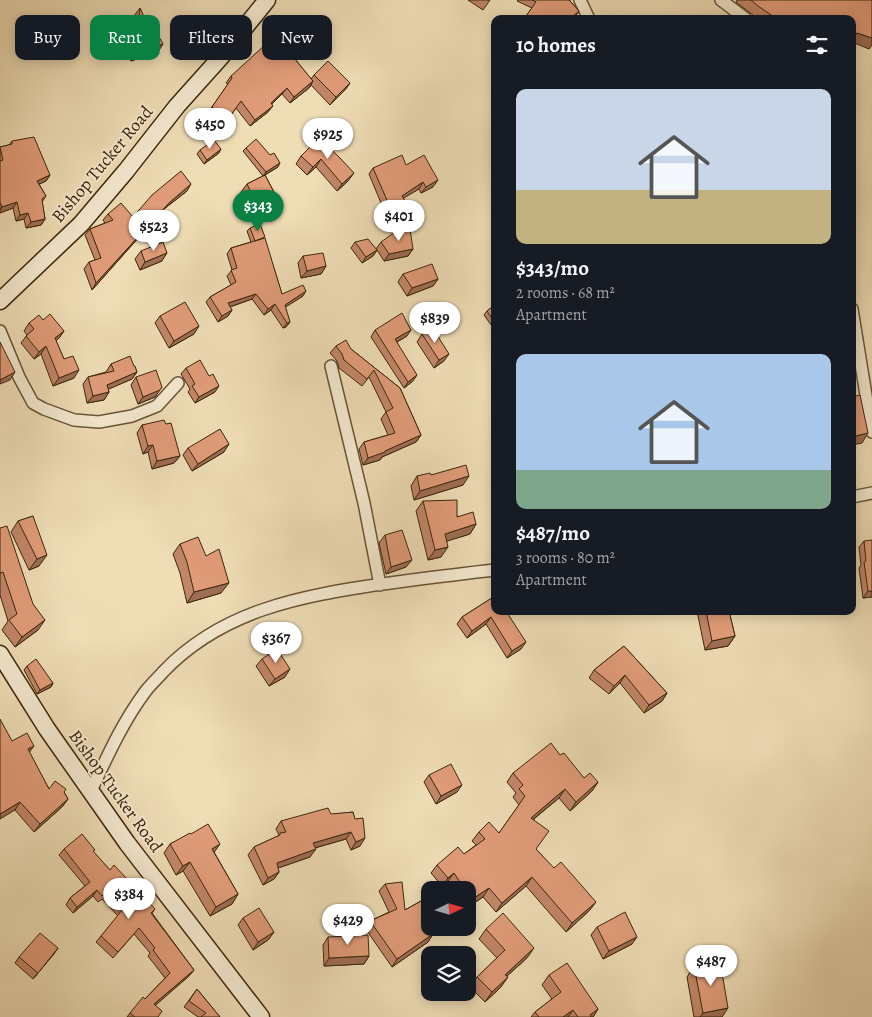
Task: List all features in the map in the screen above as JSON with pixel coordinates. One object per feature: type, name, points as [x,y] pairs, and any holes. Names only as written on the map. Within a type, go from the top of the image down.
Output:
[{"type":"main road","name":"Bishop Tucker Road","points":[[0,301],[81,224],[177,106],[220,58],[267,0]]},
{"type":"main road","name":"Bishop Tucker Road","points":[[0,654],[47,729],[127,843],[261,1017]]},
{"type":"street","points":[[580,0],[587,15]]},
{"type":"street","points":[[721,0],[741,15]]},
{"type":"street","points":[[0,331],[19,377],[33,403],[74,420],[99,422],[132,416],[157,406],[178,383]]},
{"type":"street","points":[[856,334],[872,432]]},
{"type":"street","points":[[331,366],[362,493],[380,585]]},
{"type":"street","points":[[856,496],[872,492]]},
{"type":"street","points":[[91,791],[118,733],[146,690],[173,662],[200,640],[225,626],[258,610],[325,593],[491,571]]},
{"type":"building","points":[[532,0],[569,0],[579,11],[574,15],[527,15],[536,2]]},
{"type":"building","points":[[751,0],[872,0],[872,38],[857,33],[856,35],[856,15],[771,15]]},
{"type":"building","points":[[262,48],[262,60],[296,60],[313,81],[294,97],[287,88],[271,103],[273,106],[255,120],[241,101],[228,119],[212,107],[232,78],[231,76],[248,60],[252,60],[252,57]]},
{"type":"building","points":[[328,61],[350,83],[336,97],[314,75]]},
{"type":"building","points":[[34,137],[50,175],[37,181],[46,196],[42,199],[45,219],[31,222],[28,213],[20,215],[17,202],[2,207],[0,202],[0,161],[3,160],[0,147],[12,144],[12,141]]},
{"type":"building","points":[[319,138],[354,173],[342,184],[321,159],[313,167],[301,156]]},
{"type":"building","points":[[256,139],[270,155],[274,153],[280,163],[266,172],[246,148]]},
{"type":"building","points":[[214,140],[221,149],[207,160],[200,150]]},
{"type":"building","points":[[402,155],[406,165],[424,155],[438,180],[426,187],[423,182],[402,196],[407,204],[393,214],[373,168]]},
{"type":"building","points":[[181,171],[191,184],[169,203],[96,283],[89,262],[101,258],[90,229],[113,220],[108,214],[121,203],[133,217],[152,195]]},
{"type":"building","points":[[265,175],[276,196],[257,205],[247,184]]},
{"type":"building","points":[[260,224],[265,237],[255,241],[250,228]]},
{"type":"building","points":[[410,229],[413,249],[389,254],[381,242],[395,232]]},
{"type":"building","points":[[265,238],[282,294],[303,285],[306,291],[285,305],[290,322],[287,323],[275,304],[268,309],[256,294],[228,303],[232,310],[222,316],[210,297],[236,282],[231,270],[237,268],[231,248]]},
{"type":"building","points":[[368,239],[377,250],[366,257],[355,242]]},
{"type":"building","points":[[163,242],[167,253],[145,262],[141,251]]},
{"type":"building","points":[[323,253],[326,266],[307,271],[303,256]]},
{"type":"building","points":[[432,264],[438,279],[412,288],[403,274]]},
{"type":"building","points":[[185,302],[199,326],[174,341],[160,316]]},
{"type":"building","points":[[491,308],[491,317],[487,311]]},
{"type":"building","points":[[402,313],[411,330],[395,339],[417,375],[408,382],[375,330]]},
{"type":"building","points":[[50,314],[64,331],[55,338],[64,359],[73,356],[79,370],[59,378],[46,346],[39,352],[26,336],[34,329],[29,323],[39,315],[43,320]]},
{"type":"building","points":[[432,327],[449,354],[439,360],[422,334]]},
{"type":"building","points":[[346,340],[351,349],[400,388],[421,435],[368,458],[364,442],[395,433],[386,412],[393,408],[374,370],[367,379],[344,360],[336,346]]},
{"type":"building","points":[[0,342],[15,372],[0,380]]},
{"type":"building","points":[[130,356],[137,372],[107,385],[109,392],[93,396],[88,377],[114,371],[111,364]]},
{"type":"building","points":[[200,360],[209,376],[213,374],[219,386],[199,397],[192,386],[195,384],[186,368]]},
{"type":"building","points":[[156,370],[162,387],[160,390],[143,397],[136,377]]},
{"type":"building","points":[[860,395],[868,433],[856,436],[856,396]]},
{"type":"building","points":[[164,420],[166,424],[171,423],[180,456],[157,461],[153,445],[148,446],[142,425]]},
{"type":"building","points":[[220,429],[229,444],[198,464],[188,448]]},
{"type":"building","points":[[466,465],[469,476],[420,491],[417,476],[430,473],[431,475]]},
{"type":"building","points":[[457,500],[457,517],[473,512],[476,524],[445,534],[448,547],[435,550],[423,501]]},
{"type":"building","points":[[33,516],[47,555],[37,559],[18,521]]},
{"type":"building","points":[[7,526],[33,604],[45,620],[22,637],[9,620],[17,614],[3,572],[0,573],[0,528]]},
{"type":"building","points":[[402,530],[412,560],[391,567],[385,535]]},
{"type":"building","points":[[198,537],[206,556],[219,549],[229,583],[194,592],[187,562],[180,544]]},
{"type":"building","points":[[872,540],[872,591],[868,591],[864,562],[866,561],[864,541]]},
{"type":"building","points":[[491,599],[491,615],[509,615],[526,642],[512,651],[491,617],[472,631],[462,617]]},
{"type":"building","points":[[707,615],[730,615],[735,636],[712,641]]},
{"type":"building","points":[[624,646],[667,693],[649,705],[625,675],[614,686],[594,670]]},
{"type":"building","points":[[277,649],[290,669],[275,679],[262,659]]},
{"type":"building","points":[[36,659],[53,683],[40,690],[27,666]]},
{"type":"building","points":[[0,719],[12,741],[27,733],[34,746],[28,749],[49,789],[55,781],[66,789],[64,792],[68,799],[40,824],[20,802],[0,814]]},
{"type":"building","points":[[551,743],[560,755],[564,753],[584,778],[590,773],[598,782],[576,802],[565,789],[531,818],[549,831],[536,849],[554,868],[561,862],[596,902],[572,923],[532,877],[502,903],[489,888],[476,897],[476,881],[459,881],[454,873],[448,878],[437,865],[458,847],[464,854],[485,839],[479,832],[489,822],[499,833],[525,796],[519,789],[523,785],[513,773]]},
{"type":"building","points":[[451,764],[462,785],[441,796],[429,775]]},
{"type":"building","points":[[328,808],[331,814],[353,812],[355,819],[363,818],[365,838],[356,842],[351,832],[313,843],[316,849],[277,863],[279,872],[268,878],[254,847],[280,835],[280,833],[286,832],[281,821]]},
{"type":"building","points":[[208,824],[220,844],[212,849],[238,894],[216,907],[190,862],[183,866],[170,844]]},
{"type":"building","points":[[82,834],[95,850],[93,851],[110,870],[114,865],[155,909],[151,913],[194,970],[154,1004],[162,1011],[158,1017],[135,1017],[130,1013],[143,997],[145,999],[170,973],[153,950],[155,948],[139,928],[118,952],[101,936],[122,910],[106,892],[102,896],[97,890],[77,907],[70,898],[90,882],[64,849]]},
{"type":"building","points":[[402,882],[405,910],[421,901],[421,936],[430,936],[397,959],[370,921],[397,909],[385,884]]},
{"type":"building","points":[[259,908],[274,932],[258,942],[243,918]]},
{"type":"building","points":[[625,912],[637,937],[609,951],[597,927]]},
{"type":"building","points":[[503,913],[534,948],[505,975],[508,977],[492,992],[477,977],[505,950],[486,929]]},
{"type":"building","points":[[40,933],[58,948],[38,973],[19,957]]},
{"type":"building","points":[[368,935],[369,956],[329,958],[328,937]]},
{"type":"building","points":[[720,961],[728,1008],[703,1013],[694,966]]},
{"type":"building","points":[[567,963],[598,1009],[590,1015],[591,1017],[578,1017],[573,1010],[563,1017],[539,1017],[535,1012],[561,992],[549,975]]},
{"type":"building","points":[[197,989],[220,1017],[201,1017],[206,1013],[189,1001]]}]
